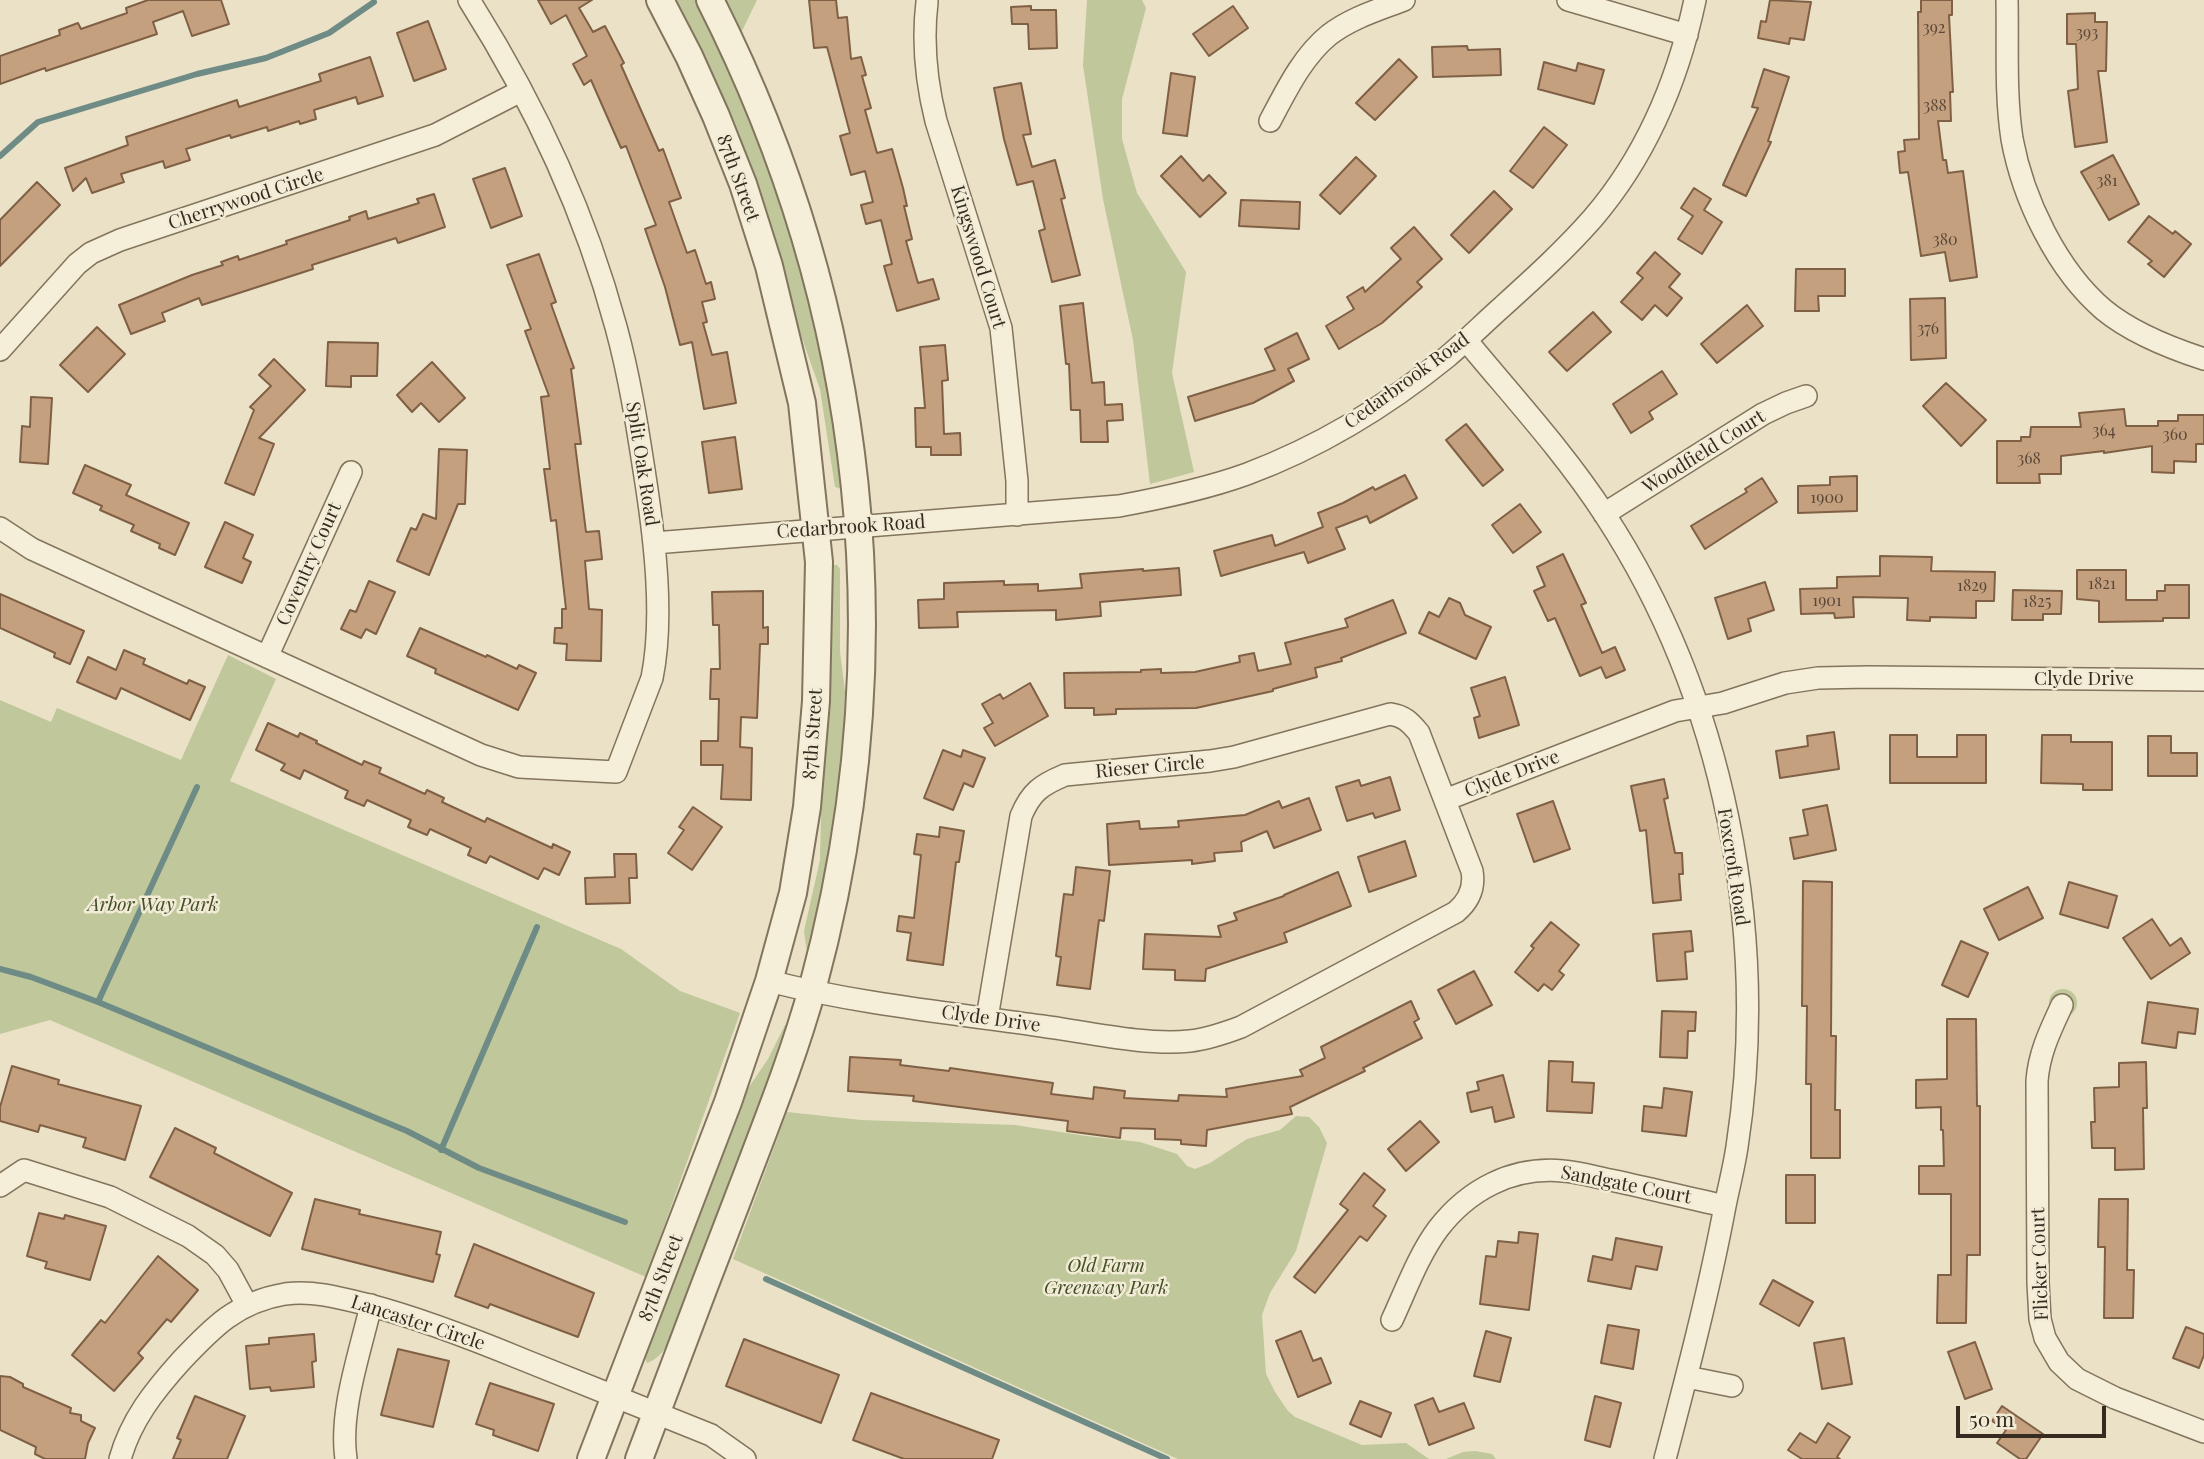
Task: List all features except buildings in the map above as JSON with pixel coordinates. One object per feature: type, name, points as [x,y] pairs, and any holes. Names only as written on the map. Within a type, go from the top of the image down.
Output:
[{"type":"street","name":"Split Oak Road","points":[[267,657],[508,765],[616,772],[652,678],[657,603],[654,543],[635,409],[616,327],[597,264],[555,156],[500,48],[469,0]]},
{"type":"street","name":"87th Street","points":[[591,1459],[728,1102],[769,981],[793,893],[807,807],[816,701],[819,562],[802,403],[769,266],[743,184],[689,56],[660,0]]},
{"type":"street","points":[[639,1459],[757,1149],[811,992],[836,889],[850,807],[860,703],[860,527],[844,404],[831,334],[815,267],[778,153],[754,92],[710,0]]},
{"type":"street","points":[[1270,121],[1293,79],[1329,36],[1377,4],[1404,0]]},
{"type":"street","points":[[1568,0],[1688,34]]},
{"type":"street","name":"Cedarbrook Road","points":[[654,543],[1119,506],[1173,496],[1246,474],[1289,456],[1365,415],[1448,356],[1562,252],[1618,185],[1656,121],[1672,84],[1688,34],[1695,0]]},
{"type":"street","points":[[2007,0],[2008,92],[2013,141],[2022,180],[2054,248],[2079,284],[2103,309],[2128,327],[2204,359]]},
{"type":"street","name":"Kingswood Court","points":[[927,2],[923,31],[928,88],[1001,328],[1017,481],[1017,515]]},
{"type":"street","name":"Cherrywood Circle","points":[[0,349],[64,278],[91,253],[120,240],[435,135],[521,91]]},
{"type":"street","name":"Foxcroft Road","points":[[1466,340],[1562,455],[1627,551],[1654,603],[1690,685],[1707,736],[1730,835],[1745,946],[1747,1007],[1737,1147],[1716,1253],[1665,1459]]},
{"type":"street","name":"Woodfield Court","points":[[1604,514],[1763,414],[1786,402],[1806,396]]},
{"type":"street","name":"Coventry Court","points":[[267,657],[351,472]]},
{"type":"street","points":[[0,528],[32,549],[267,657]]},
{"type":"street","name":"Clyde Drive","points":[[769,981],[811,992],[1140,1040],[1189,1041],[1225,1033],[1267,1015],[1462,906],[1472,891],[1474,882],[1445,800],[1675,711],[1723,703],[1785,682],[1818,678],[2204,680]]},
{"type":"street","name":"Rieser Circle","points":[[987,1018],[1021,816],[1027,800],[1049,782],[1065,775],[1234,757],[1390,713],[1411,722],[1419,733],[1445,800]]},
{"type":"street","name":"Flicker Court","points":[[2062,1005],[2043,1046],[2037,1081],[2038,1283],[2040,1319],[2045,1338],[2059,1362],[2077,1379],[2115,1398],[2204,1432]]},
{"type":"street","points":[[0,1186],[24,1170],[110,1197],[137,1209],[188,1236],[215,1255],[228,1270],[247,1305]]},
{"type":"street","name":"Sandgate Court","points":[[1392,1320],[1436,1232],[1455,1208],[1481,1188],[1508,1177],[1527,1172],[1564,1171],[1725,1206]]},
{"type":"street","name":"Lancaster Circle","points":[[120,1459],[126,1439],[143,1406],[223,1318],[262,1299],[317,1293],[371,1305],[434,1324],[711,1435],[745,1459]]},
{"type":"street","points":[[346,1459],[344,1419],[371,1305]]},
{"type":"street","points":[[1687,1377],[1732,1386]]},
{"type":"green space","points":[[674,0],[696,0],[731,72],[787,214],[831,396],[842,489],[835,487],[820,389]]},
{"type":"green space","points":[[721,0],[757,0],[740,35]]},
{"type":"green space","points":[[1087,0],[1142,0],[1146,8],[1122,99],[1122,139],[1137,193],[1186,272],[1172,373],[1194,472],[1150,484],[1133,340],[1103,199],[1083,65]]},
{"type":"green space","points":[[833,565],[840,569],[840,652],[845,691],[843,754],[830,860],[807,953],[804,931],[820,860],[822,770],[831,659]]},
{"type":"green space","name":"Arbor Way Park","points":[[228,655],[276,679],[230,781],[621,949],[680,991],[740,1013],[646,1277],[50,1020],[0,1034],[0,700],[51,722],[57,708],[181,760]]},
{"type":"green space","points":[[2063,989],[2073,993],[2077,1003],[2073,1013],[2063,1017],[2053,1013],[2049,1003],[2053,993]]},
{"type":"green space","points":[[785,1025],[788,1027],[780,1052],[672,1335],[659,1355],[647,1363],[644,1356],[745,1093],[768,1059]]},
{"type":"green space","name":"Old Farm Greenway Park","points":[[787,1112],[861,1120],[1015,1125],[1140,1142],[1177,1154],[1187,1166],[1195,1169],[1210,1163],[1247,1139],[1280,1130],[1296,1116],[1309,1117],[1319,1127],[1327,1143],[1296,1251],[1270,1293],[1262,1315],[1266,1374],[1275,1392],[1295,1417],[1362,1445],[1406,1443],[1429,1459],[1178,1459],[733,1259]]},
{"type":"green space","points":[[1463,1452],[1492,1454],[1496,1459],[1446,1459]]},
{"type":"waterway","points":[[0,156],[38,122],[197,74],[266,58],[329,33],[374,2]]},
{"type":"waterway","points":[[98,1002],[197,787]]},
{"type":"waterway","points":[[441,1150],[537,927]]},
{"type":"waterway","points":[[0,969],[31,977],[98,1002],[407,1131],[479,1168],[625,1222]]},
{"type":"waterway","points":[[766,1279],[1167,1459]]}]
